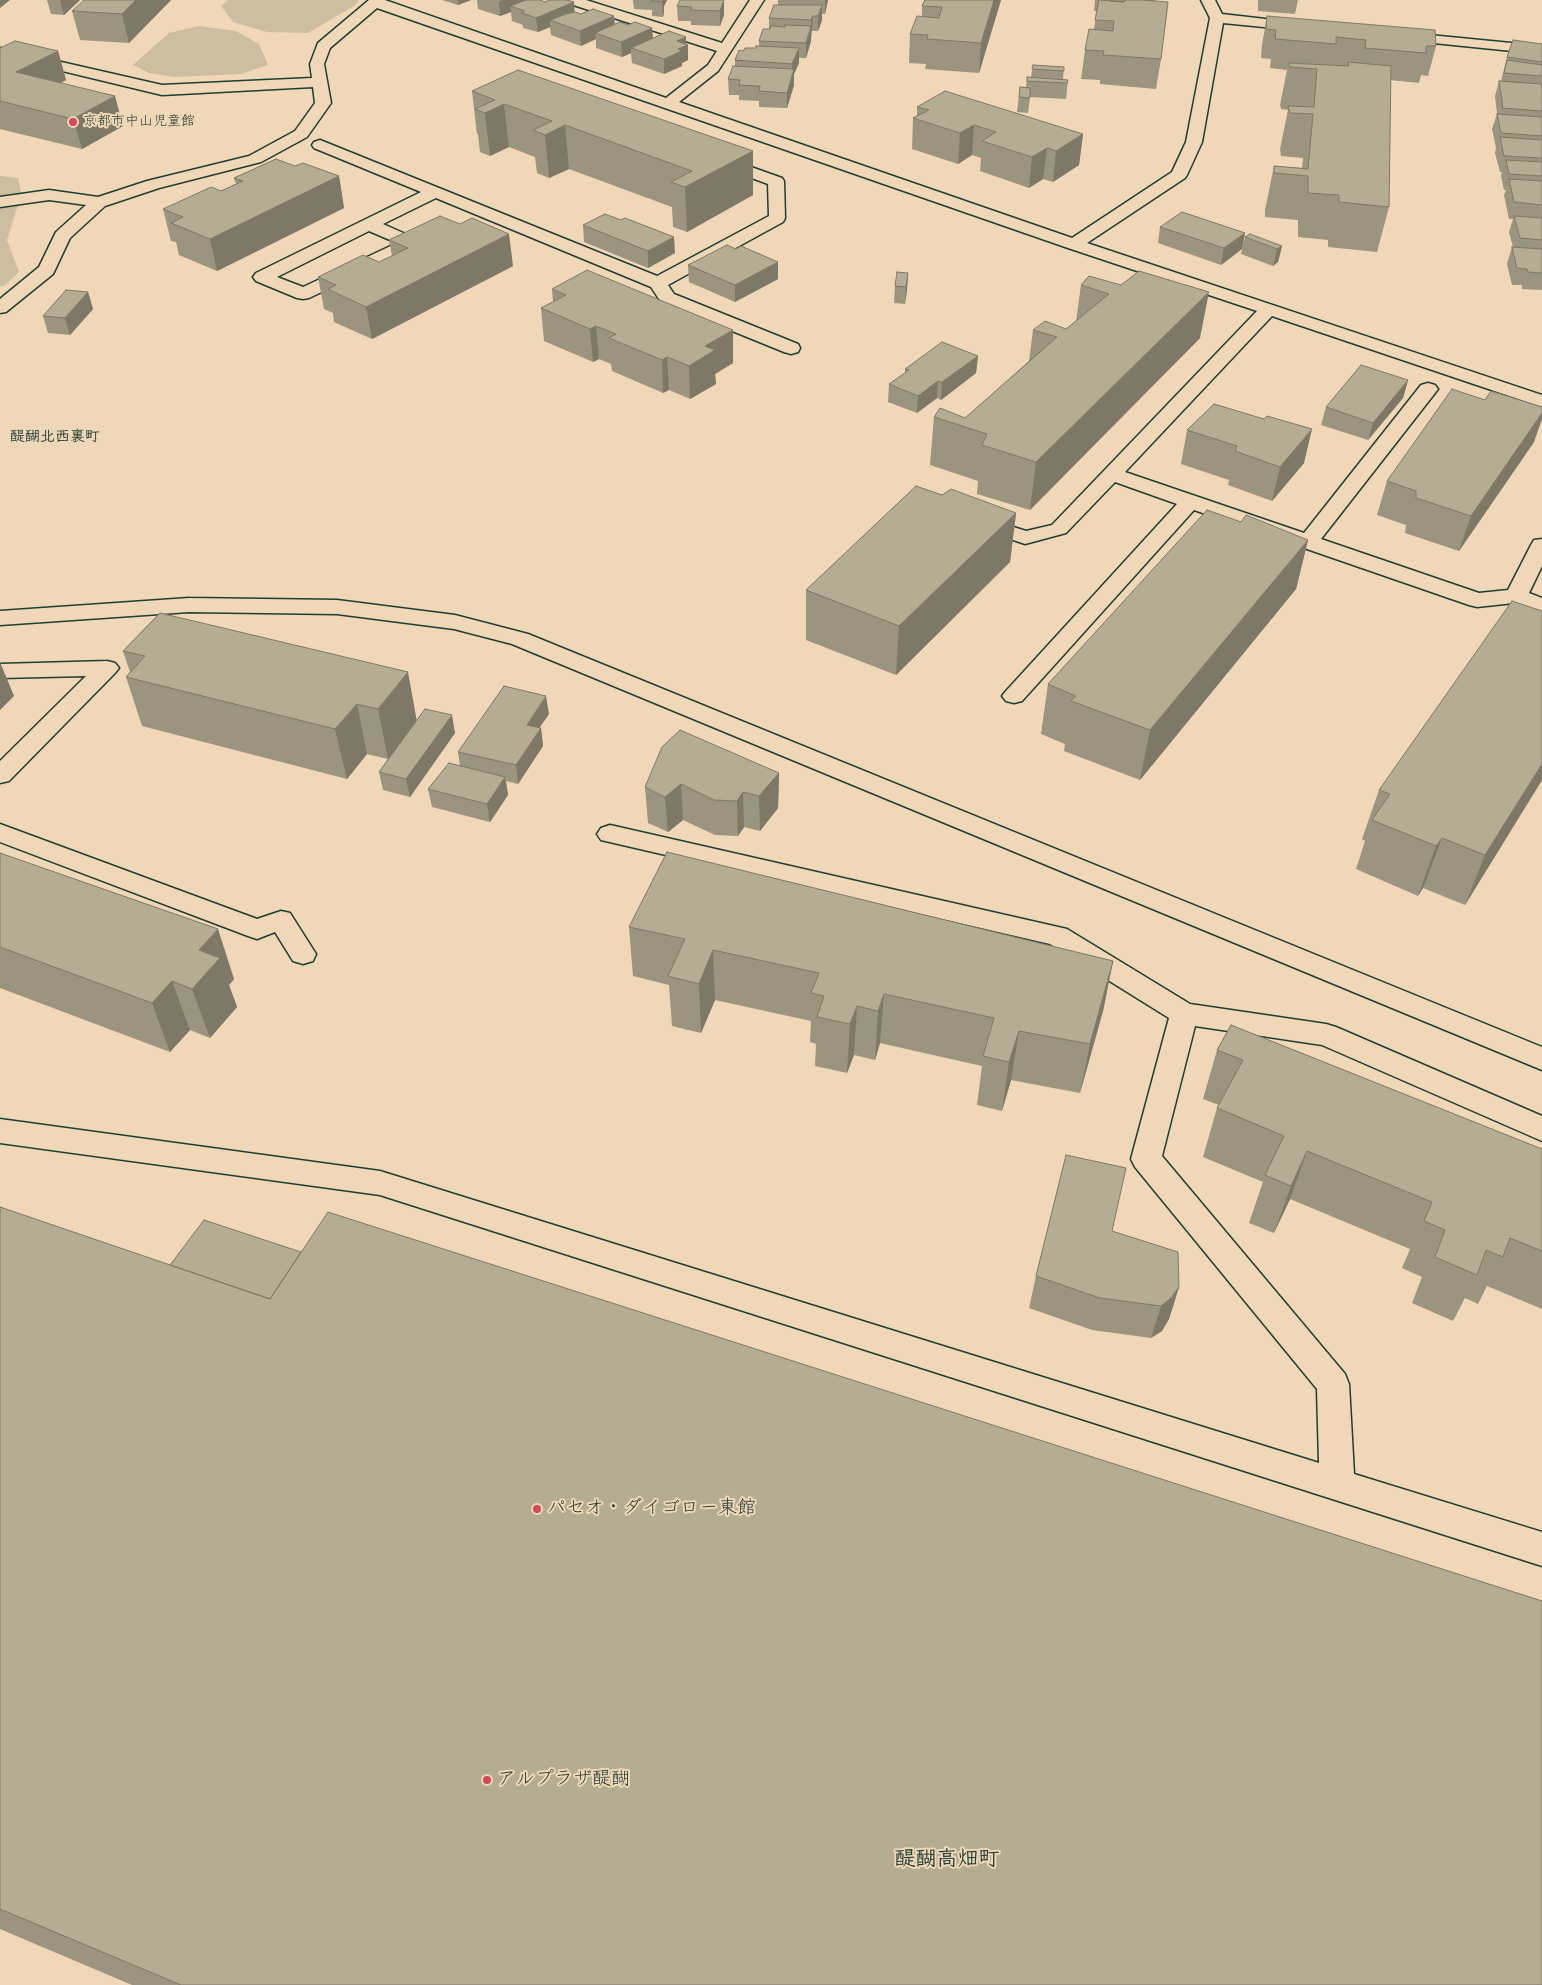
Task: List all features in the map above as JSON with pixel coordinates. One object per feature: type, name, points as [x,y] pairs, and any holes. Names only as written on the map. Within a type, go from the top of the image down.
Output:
[{"type":"street","points":[[572,0],[594,3],[726,49]]},
{"type":"street","points":[[669,103],[713,68],[757,0]]},
{"type":"street","points":[[1074,244],[1179,175],[1194,142],[1218,18],[1208,0]]},
{"type":"street","points":[[0,308],[47,270],[62,236],[100,202],[153,184],[255,159],[301,134],[323,103],[316,64],[323,46],[377,1],[1074,244],[1542,401]]},
{"type":"street","points":[[1218,18],[1318,28]]},
{"type":"street","points":[[1386,35],[1542,50]]},
{"type":"street","points":[[0,52],[162,90],[320,82]]},
{"type":"street","points":[[320,145],[658,284],[667,298],[791,348]]},
{"type":"street","points":[[658,284],[777,218],[776,181],[703,154]]},
{"type":"street","points":[[370,225],[412,243],[303,294],[262,278],[435,192]]},
{"type":"street","points":[[0,202],[49,195],[100,202]]},
{"type":"street","points":[[962,516],[1025,538],[1059,530],[1268,310]]},
{"type":"street","points":[[1308,542],[1428,389]]},
{"type":"street","points":[[1111,474],[1477,600],[1516,596],[1542,605]]},
{"type":"street","points":[[1014,696],[1190,502]]},
{"type":"street","points":[[1516,596],[1542,545]]},
{"type":"street","points":[[0,618],[189,605],[337,607],[455,622],[520,639],[1542,1059]]},
{"type":"street","points":[[0,671],[107,668],[0,775]]},
{"type":"street","points":[[0,833],[257,929],[281,920],[303,954]]},
{"type":"street","points":[[610,834],[1058,936],[1184,1014],[1326,1035],[1542,1129]]},
{"type":"street","points":[[1184,1014],[1146,1158],[1333,1384],[1337,1484]]},
{"type":"street","points":[[0,1131],[380,1183],[1542,1550]]},
{"type":"shaded area","points":[[228,0],[359,0],[354,6],[308,33],[267,32],[233,22],[221,6]]},
{"type":"shaded area","points":[[199,26],[236,31],[259,44],[268,65],[241,74],[175,77],[149,73],[133,65],[169,33]]},
{"type":"shaded area","points":[[0,176],[18,178],[23,201],[17,208],[7,240],[19,272],[4,286],[0,286]]},
{"type":"building","points":[[84,0],[136,0],[122,14],[72,11]]},
{"type":"building","points":[[526,0],[545,2],[549,0],[567,0],[574,2],[536,18],[522,13],[525,11],[510,6]]},
{"type":"building","points":[[652,0],[663,0],[662,2]]},
{"type":"building","points":[[680,0],[724,0],[720,11],[691,10],[692,7],[677,6]]},
{"type":"building","points":[[925,0],[994,0],[981,43],[927,39],[928,35],[910,34],[917,16],[939,18],[942,7],[922,6]]},
{"type":"building","points":[[1099,0],[1168,2],[1161,59],[1103,55],[1104,51],[1085,50],[1089,29],[1113,31],[1114,21],[1095,20]]},
{"type":"building","points":[[1110,0],[1125,0],[1124,2]]},
{"type":"building","points":[[774,5],[822,5],[818,16],[813,16],[811,20],[769,18]]},
{"type":"building","points":[[593,9],[614,16],[580,31],[550,20],[575,12],[581,14]]},
{"type":"building","points":[[1267,16],[1435,30],[1436,46],[1426,46],[1426,53],[1365,48],[1366,40],[1336,37],[1336,44],[1275,39],[1276,30],[1266,29]]},
{"type":"building","points":[[620,22],[628,25],[635,22],[652,28],[621,42],[595,33]]},
{"type":"building","points":[[785,25],[811,26],[806,43],[759,41],[763,29],[770,29],[771,26],[785,27]]},
{"type":"building","points":[[669,31],[686,37],[677,41],[688,45],[678,49],[682,51],[664,59],[631,48]]},
{"type":"building","points":[[1513,40],[1542,44],[1542,62],[1507,57]]},
{"type":"building","points":[[15,41],[58,51],[16,72],[115,96],[73,119],[0,101],[0,48]]},
{"type":"building","points":[[756,46],[799,48],[792,64],[735,60],[739,50],[756,48]]},
{"type":"building","points":[[1507,60],[1542,65],[1542,76],[1504,73]]},
{"type":"building","points":[[1348,62],[1391,66],[1389,207],[1339,202],[1339,195],[1308,193],[1308,176],[1274,173],[1274,166],[1308,169],[1313,114],[1290,113],[1288,106],[1314,107],[1317,69],[1290,67],[1288,63],[1349,66]]},
{"type":"building","points":[[1033,65],[1064,67],[1064,71],[1032,69]]},
{"type":"building","points":[[733,66],[794,69],[787,93],[759,91],[760,86],[739,85],[740,80],[728,79]]},
{"type":"building","points":[[518,70],[753,151],[685,187],[671,182],[692,171],[565,125],[545,135],[533,130],[552,121],[504,104],[485,113],[475,109],[495,100],[472,91]]},
{"type":"building","points":[[1027,77],[1068,80],[1067,83],[1027,81]]},
{"type":"building","points":[[1499,81],[1541,84],[1542,111],[1503,108]]},
{"type":"building","points":[[1020,87],[1030,88],[1030,98],[1019,97]]},
{"type":"building","points":[[945,91],[1083,134],[1056,151],[1047,148],[1032,157],[982,141],[996,132],[974,125],[960,133],[913,118],[929,110],[917,107]]},
{"type":"building","points":[[1497,114],[1542,117],[1542,136],[1501,133]]},
{"type":"building","points":[[1500,137],[1542,140],[1542,158],[1504,156]]},
{"type":"building","points":[[276,159],[295,166],[303,163],[339,176],[210,239],[171,223],[183,217],[163,209],[211,187],[221,191],[243,181],[234,178]]},
{"type":"building","points":[[1506,160],[1542,162],[1542,176],[1509,174]]},
{"type":"building","points":[[1509,179],[1542,181],[1542,205],[1514,202]]},
{"type":"building","points":[[1182,212],[1245,233],[1224,248],[1160,227]]},
{"type":"building","points":[[605,214],[621,220],[625,218],[674,237],[648,251],[583,225]]},
{"type":"building","points":[[440,216],[460,224],[472,218],[509,234],[366,307],[328,289],[336,285],[318,277],[363,255],[379,262],[408,248],[389,240]]},
{"type":"building","points":[[1514,216],[1542,218],[1542,240],[1520,238]]},
{"type":"building","points":[[1250,234],[1282,246],[1277,249],[1245,237]]},
{"type":"building","points":[[727,245],[736,249],[741,246],[778,262],[735,285],[688,265]]},
{"type":"building","points":[[1512,247],[1542,249],[1542,273],[1528,272],[1527,269],[1517,268]]},
{"type":"building","points":[[587,270],[733,330],[705,346],[715,350],[689,366],[667,357],[662,360],[609,338],[616,334],[596,326],[590,329],[541,308],[566,295],[552,289]]},
{"type":"building","points":[[1139,271],[1209,292],[1036,462],[982,445],[987,434],[934,417],[940,408],[965,418],[1057,337],[1033,330],[1045,321],[1066,329],[1109,294],[1081,285],[1089,276],[1121,285]]},
{"type":"building","points":[[897,272],[908,273],[906,287],[895,286]]},
{"type":"building","points":[[66,290],[88,292],[65,318],[43,316]]},
{"type":"building","points":[[942,342],[978,356],[942,382],[938,381],[918,396],[889,384],[909,370],[905,369]]},
{"type":"building","points":[[1361,365],[1408,380],[1373,423],[1326,407]]},
{"type":"building","points":[[1452,389],[1485,400],[1491,391],[1542,407],[1542,413],[1471,516],[1416,498],[1416,491],[1387,481]]},
{"type":"building","points":[[1214,404],[1264,419],[1267,416],[1312,429],[1280,467],[1235,451],[1237,446],[1187,430]]},
{"type":"building","points":[[916,486],[942,495],[951,489],[1016,513],[899,626],[806,590]]},
{"type":"building","points":[[1207,510],[1241,522],[1246,515],[1308,540],[1150,730],[1071,701],[1076,696],[1048,684]]},
{"type":"building","points":[[1512,601],[1542,611],[1542,764],[1485,855],[1442,838],[1436,846],[1372,820],[1390,794],[1379,790]]},
{"type":"building","points":[[160,613],[408,672],[378,709],[357,704],[335,729],[126,677],[145,656],[123,651]]},
{"type":"building","points":[[504,686],[546,696],[527,725],[541,728],[516,765],[458,752]]},
{"type":"building","points":[[425,709],[452,715],[406,779],[379,772]]},
{"type":"building","points":[[680,730],[779,773],[759,796],[743,792],[737,801],[714,800],[681,784],[665,797],[645,787],[662,747]]},
{"type":"building","points":[[449,763],[505,777],[487,804],[428,789]]},
{"type":"building","points":[[667,852],[1113,961],[1090,1044],[1019,1031],[1009,1062],[983,1056],[994,1018],[884,994],[878,1011],[857,1006],[850,1024],[817,1017],[824,996],[811,993],[819,973],[713,950],[699,984],[668,976],[685,939],[629,927]]},
{"type":"building","points":[[0,853],[218,929],[199,950],[220,958],[192,989],[172,981],[152,1003],[0,947]]},
{"type":"building","points":[[1231,1025],[1542,1149],[1542,1251],[1510,1238],[1503,1257],[1486,1250],[1477,1275],[1435,1257],[1445,1230],[1424,1221],[1432,1202],[1307,1151],[1291,1186],[1265,1175],[1284,1136],[1217,1108],[1243,1060],[1217,1050]]},
{"type":"building","points":[[1066,1155],[1126,1168],[1112,1231],[1178,1252],[1179,1287],[1171,1298],[1161,1306],[1100,1298],[1036,1276]]},
{"type":"building","name":"パセオ・ダイゴロー東館","points":[[0,1207],[270,1299],[328,1212],[1542,1601],[1542,1985],[181,1985],[0,1909]]},
{"type":"building","points":[[204,1220],[301,1252],[270,1299],[170,1265]]},
{"type":"place","name":"京都市中山児童館","points":[[73,122]]},
{"type":"place","name":"パセオ・ダイゴロー東館","points":[[537,1509]]},
{"type":"place","name":"アルプラザ醍醐","points":[[487,1780]]},
{"type":"district","name":"醍醐北西裏町","points":[[55,438]]},
{"type":"district","name":"醍醐高畑町","points":[[947,1861]]}]
